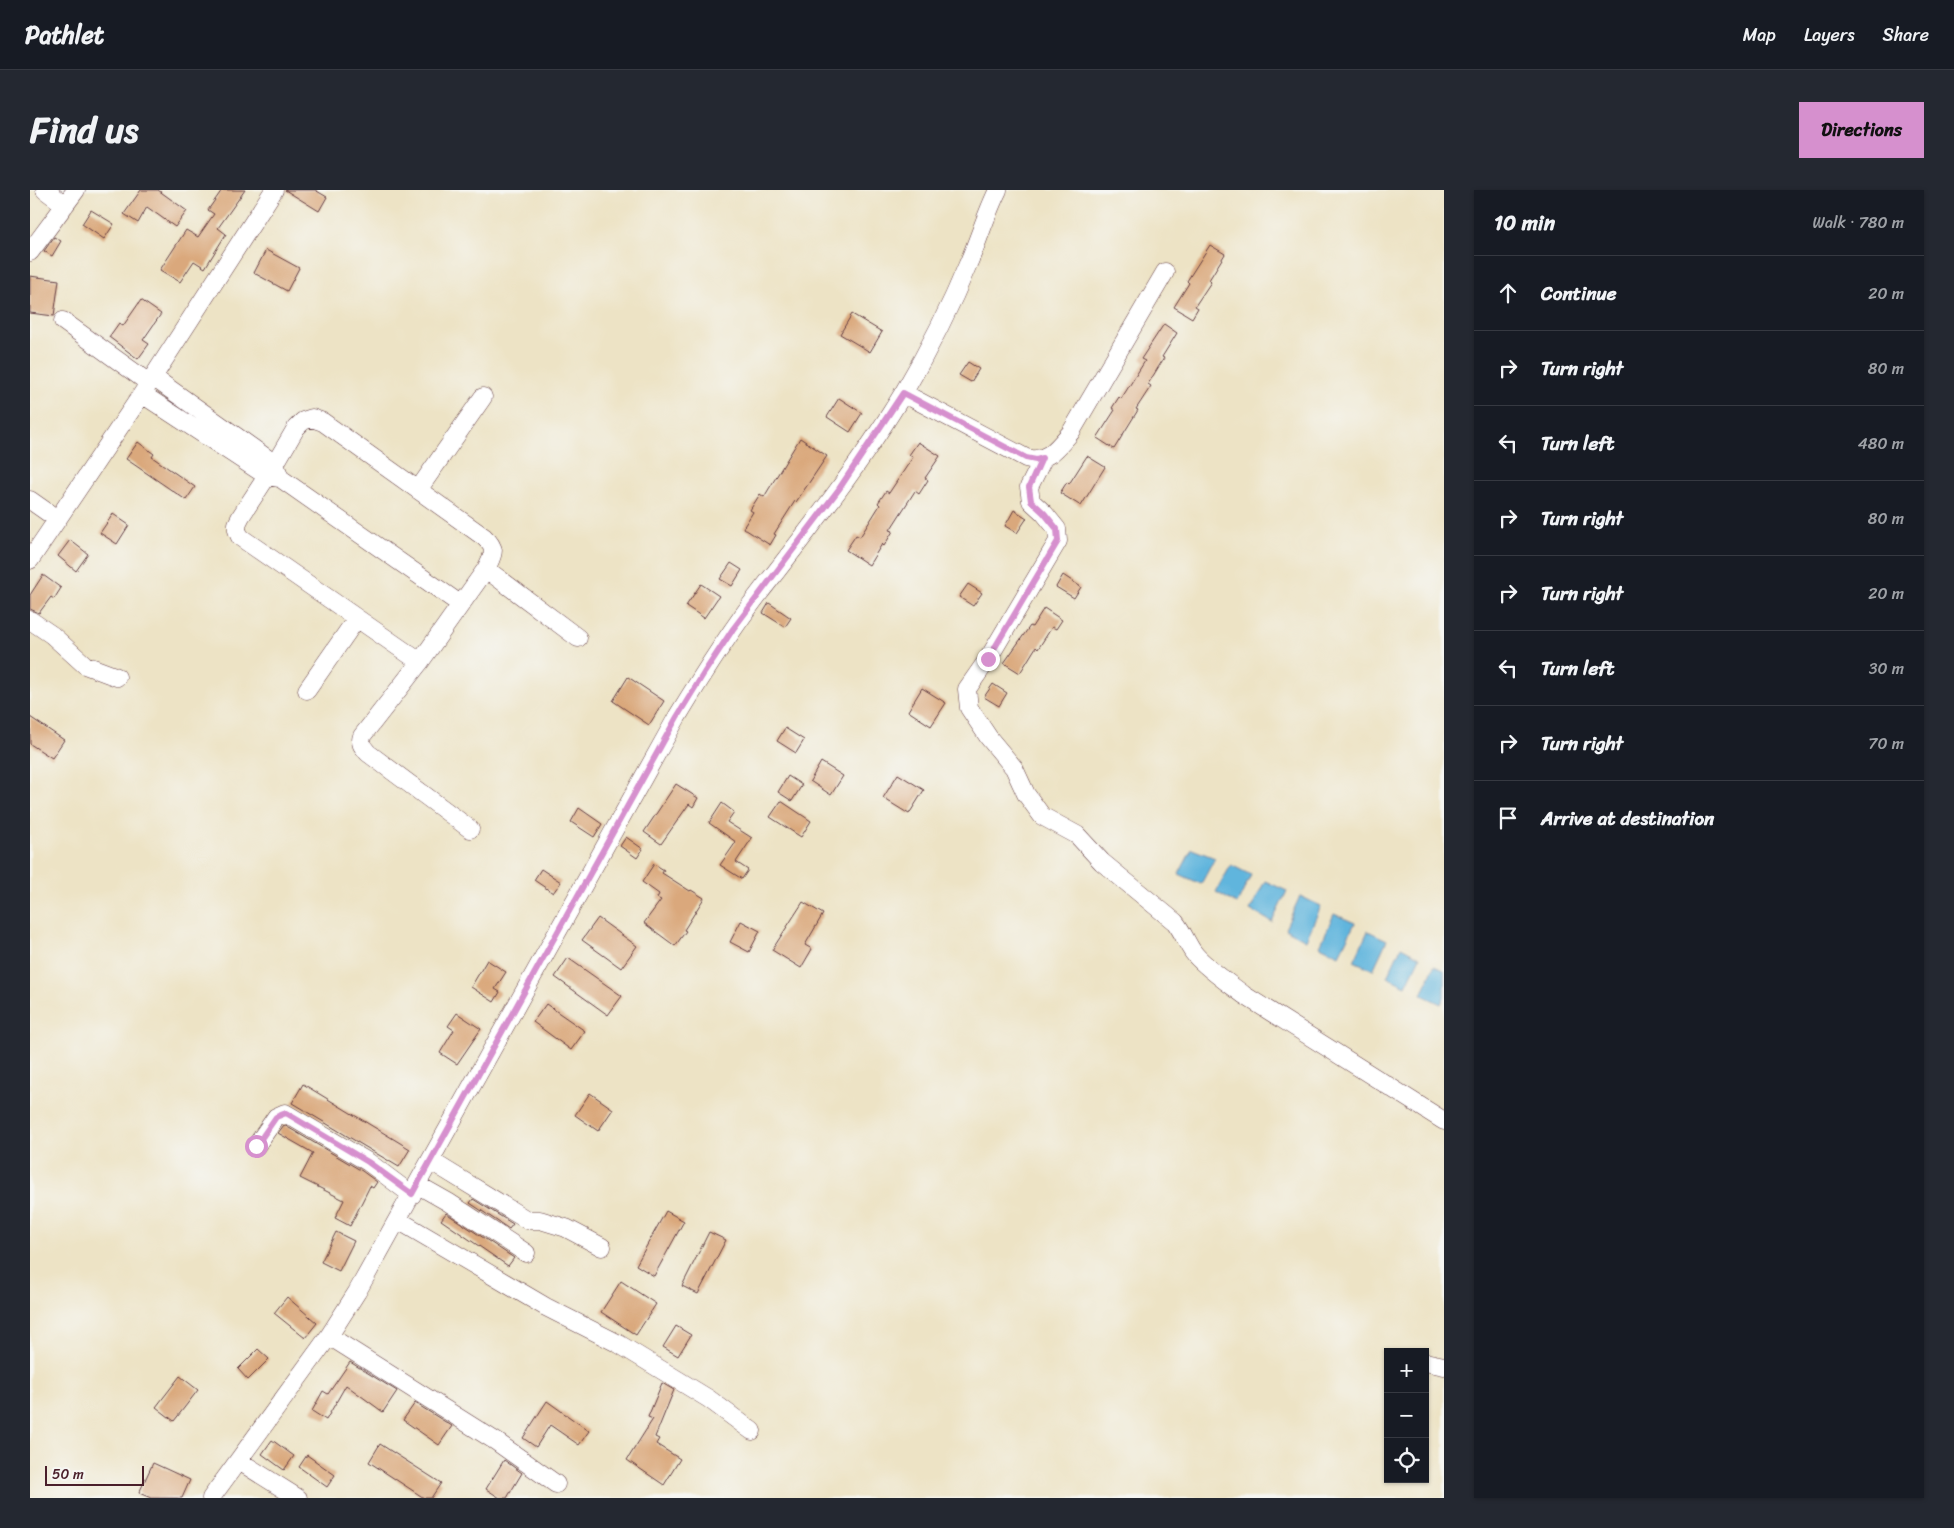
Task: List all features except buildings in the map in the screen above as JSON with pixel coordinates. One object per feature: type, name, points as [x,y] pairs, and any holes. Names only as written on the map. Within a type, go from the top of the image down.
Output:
[{"type":"street","points":[[45,190],[65,205]]},
{"type":"street","points":[[30,252],[76,190]]},
{"type":"street","points":[[30,560],[148,385],[274,190]]},
{"type":"street","points":[[210,1498],[329,1336],[357,1292],[677,717],[704,673],[760,592],[793,552],[839,489],[903,393],[938,330],[969,263],[998,190]]},
{"type":"street","points":[[903,393],[1026,458],[1036,460],[1042,458],[1056,449],[1071,432],[1164,272]]},
{"type":"street","points":[[63,322],[148,385],[460,604]]},
{"type":"street","points":[[418,490],[483,397]]},
{"type":"street","points":[[420,662],[240,537],[237,524],[274,473],[296,428],[304,421],[312,418],[323,422],[491,543],[493,553],[486,569],[420,662],[362,736],[361,746],[470,829]]},
{"type":"street","points":[[1042,458],[1029,487],[1031,501],[1057,529],[1058,541],[988,659],[967,689],[970,708],[989,738],[1014,768],[1026,794],[1042,816],[1077,835],[1102,862],[1175,922],[1184,933],[1194,953],[1219,975],[1244,995],[1444,1121]]},
{"type":"street","points":[[30,500],[58,518]]},
{"type":"street","points":[[486,569],[578,638]]},
{"type":"street","points":[[306,690],[357,618]]},
{"type":"street","points":[[30,620],[52,635],[85,665],[117,677]]},
{"type":"street","points":[[256,1146],[276,1117],[286,1113],[415,1190],[448,1202],[526,1253]]},
{"type":"street","points":[[431,1161],[527,1220],[540,1220],[566,1228],[602,1247]]},
{"type":"street","points":[[398,1220],[546,1307],[619,1344],[709,1399],[752,1431]]},
{"type":"street","points":[[329,1336],[497,1442],[556,1484]]},
{"type":"street","points":[[1429,1363],[1444,1366]]},
{"type":"street","points":[[239,1460],[298,1498]]},
{"type":"water","points":[[1192,849],[1215,858],[1201,884],[1179,874]]},
{"type":"water","points":[[1231,865],[1251,875],[1237,904],[1216,892]]},
{"type":"water","points":[[1265,881],[1287,891],[1272,922],[1250,910]]},
{"type":"water","points":[[1300,896],[1321,906],[1306,940],[1285,929]]},
{"type":"water","points":[[1334,914],[1355,923],[1339,955],[1320,946]]},
{"type":"water","points":[[1368,931],[1387,940],[1373,970],[1354,961]]},
{"type":"water","points":[[1401,947],[1420,957],[1406,986],[1387,977]]},
{"type":"water","points":[[1434,966],[1444,970],[1444,997],[1441,1004],[1422,995]]},
{"type":"route","points":[[256,1146],[276,1117],[286,1113],[368,1162],[412,1194],[677,717],[733,629],[839,489],[903,393],[1026,458],[1036,460],[1042,458],[1029,487],[1031,501],[1057,529],[1058,541],[988,659]]}]
